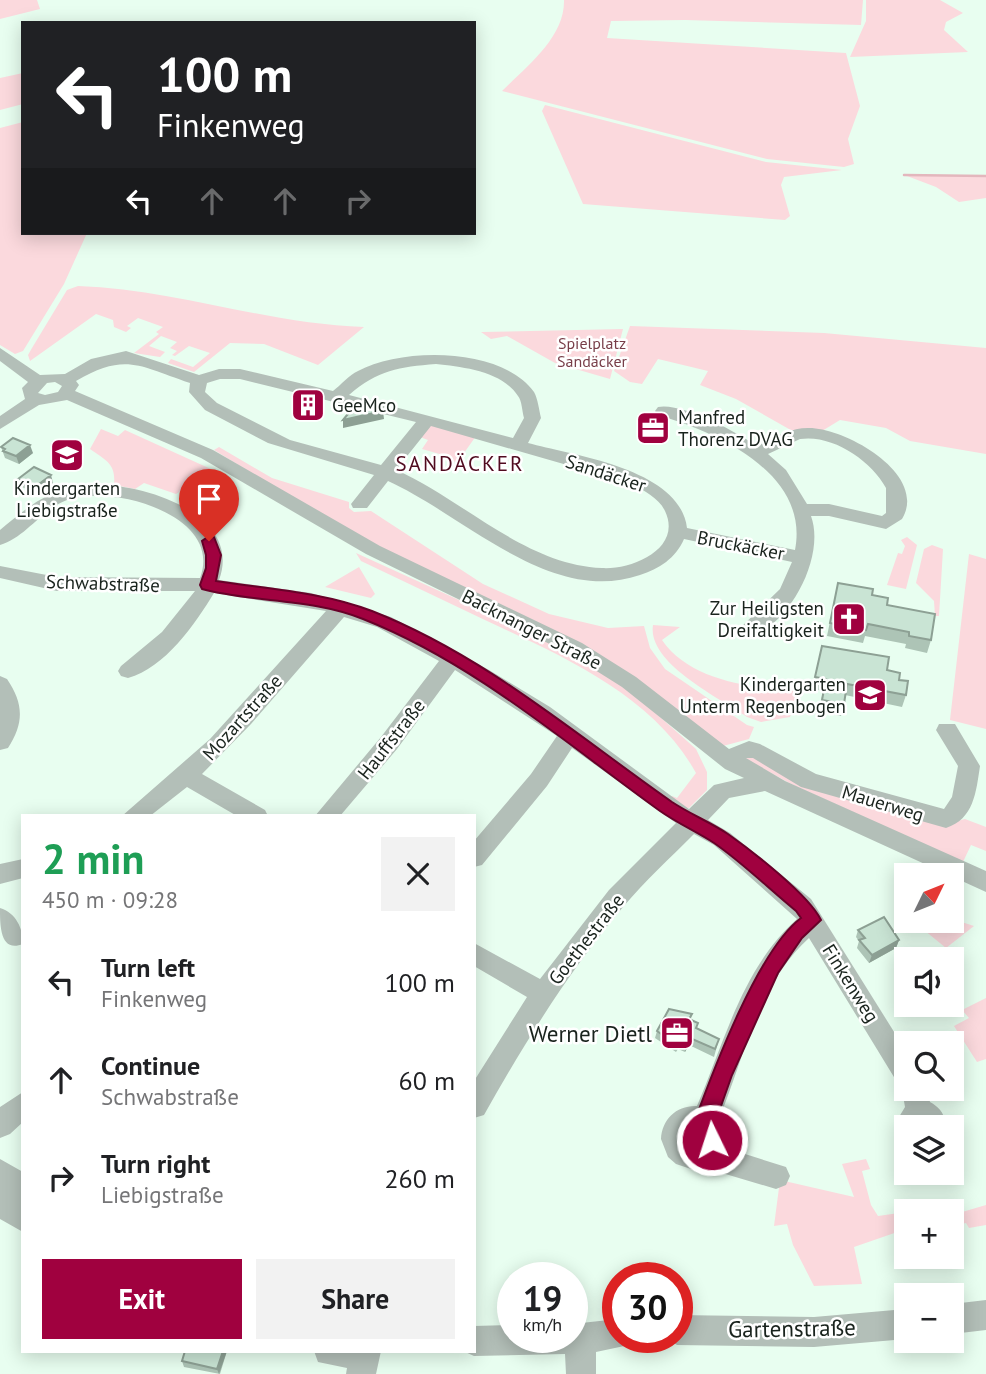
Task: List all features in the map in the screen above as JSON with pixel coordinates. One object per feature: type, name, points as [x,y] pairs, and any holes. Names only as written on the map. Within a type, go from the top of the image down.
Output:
[{"type":"street","points":[[0,353],[38,381]]},
{"type":"street","name":"Sandäcker","points":[[67,387],[97,362],[126,356],[199,380],[219,374],[240,374],[427,419],[649,485],[674,507],[679,532]]},
{"type":"street","points":[[337,397],[358,377],[391,363],[431,357],[474,362],[506,376],[527,398],[531,422],[518,445]]},
{"type":"street","points":[[0,424],[36,399],[52,400],[67,387],[53,377],[38,381],[29,390],[36,399]]},
{"type":"street","points":[[199,380],[197,392],[205,403],[268,436],[303,451],[385,473],[416,488],[503,543],[574,571],[603,575],[647,566],[669,551],[679,532]]},
{"type":"street","name":"Backnanger Straße","points":[[67,387],[208,454],[373,551],[575,648],[629,682],[724,757],[767,782],[986,882]]},
{"type":"street","name":"Bruckäcker","points":[[664,411],[720,431],[756,453],[786,483],[801,510],[806,529],[804,558],[797,578],[782,601],[746,632]]},
{"type":"street","points":[[360,504],[427,419]]},
{"type":"street","points":[[756,453],[809,432],[855,448],[877,463],[895,489],[895,516],[889,522],[880,523],[829,510],[801,510]]},
{"type":"street","points":[[0,539],[62,495],[93,490],[130,493],[178,512],[201,530],[214,555],[212,573],[207,585],[178,628],[128,671]]},
{"type":"street","name":"Bruckäcker","points":[[679,532],[804,558]]},
{"type":"street","name":"Schwabstraße","points":[[0,572],[57,584],[207,585],[275,593],[341,607],[384,622],[514,695],[689,822]]},
{"type":"street","name":"Mozartstraße","points":[[135,814],[185,775],[222,740],[341,607]]},
{"type":"street","name":"Hauffstraße","points":[[328,814],[396,735],[452,659]]},
{"type":"street","points":[[0,684],[9,698],[11,713],[7,732],[0,742]]},
{"type":"street","name":"Mauerweg","points":[[724,757],[740,751],[755,750],[809,781],[946,818],[956,814],[961,805],[969,766],[947,730]]},
{"type":"street","points":[[476,856],[539,780],[570,734]]},
{"type":"street","points":[[724,757],[722,791],[767,782]]},
{"type":"street","points":[[185,775],[253,814]]},
{"type":"street","name":"Goethestraße","points":[[476,1104],[518,1031],[617,897],[722,791]]},
{"type":"street","name":"Finkenweg","points":[[689,822],[722,839],[802,906],[894,1054]]},
{"type":"street","points":[[0,874],[21,868]]},
{"type":"street","points":[[776,1176],[702,1154],[683,1152],[673,1136],[676,1126],[685,1119],[704,1123],[753,1002],[791,938],[812,920]]},
{"type":"street","points":[[476,954],[544,995]]},
{"type":"street","points":[[0,1125],[21,1106]]},
{"type":"street","points":[[0,1172],[21,1187]]},
{"type":"street","points":[[0,1202],[21,1217]]},
{"type":"street","points":[[964,1318],[986,1315]]},
{"type":"street","name":"Gartenstraße","points":[[693,1330],[814,1332],[894,1325]]},
{"type":"street","points":[[476,1341],[497,1341]]},
{"type":"street","points":[[361,1374],[366,1353]]},
{"type":"street","points":[[580,1353],[581,1374]]},
{"type":"green space","points":[[0,0],[37,0],[40,9],[0,19]]},
{"type":"green space","points":[[564,0],[863,0],[861,25],[685,20],[611,21],[607,38],[846,53],[860,106],[848,139],[854,164],[844,167],[767,159],[502,91],[543,50],[558,26],[563,14]]},
{"type":"green space","points":[[866,0],[940,0],[963,13],[946,22],[944,30],[968,52],[850,57],[866,21]]},
{"type":"green space","points":[[21,73],[21,105],[0,110],[0,78]]},
{"type":"green space","points":[[545,105],[766,162],[842,170],[784,177],[781,185],[790,216],[785,220],[583,204],[542,111]]},
{"type":"green space","points":[[21,123],[21,235],[86,235],[64,284],[23,351],[15,354],[0,345],[0,128]]},
{"type":"green space","points":[[907,176],[986,177],[986,198],[959,202],[936,187]]},
{"type":"green space","points":[[78,286],[150,293],[292,320],[364,327],[318,365],[264,344],[230,343],[194,372],[168,363],[171,359],[193,367],[210,353],[189,346],[175,356],[172,355],[177,351],[170,348],[177,342],[161,336],[149,346],[165,352],[160,357],[134,353],[159,334],[156,332],[163,327],[138,318],[127,326],[131,328],[126,332],[114,327],[113,320],[96,314],[30,361],[28,355],[67,290]]},
{"type":"green space","points":[[630,326],[824,333],[986,348],[986,454],[910,441],[886,428],[840,420],[822,431],[796,433],[736,399],[700,385],[708,371],[658,359],[642,384],[630,382],[614,371]]},
{"type":"green space","name":"Spielplatz Sandäcker","points":[[623,329],[610,379],[555,363],[507,336],[491,339],[481,332]]},
{"type":"green space","points":[[434,425],[476,436],[457,463],[443,455],[422,449],[428,440],[420,437],[426,428]]},
{"type":"green space","points":[[101,429],[118,436],[125,430],[213,470],[176,494],[144,483],[135,489],[114,485],[112,468],[106,460],[90,449]]},
{"type":"green space","points":[[219,447],[272,478],[349,502],[349,508],[354,512],[371,511],[483,584],[549,614],[608,628],[644,626],[650,648],[665,669],[747,725],[754,727],[749,739],[723,746],[630,675],[361,540],[214,450]]},
{"type":"green space","points":[[907,537],[917,545],[906,589],[887,585],[898,553],[902,554],[905,546],[901,540]]},
{"type":"green space","points":[[932,545],[943,549],[939,616],[935,616],[934,601],[916,583],[924,549]]},
{"type":"green space","points":[[356,553],[549,641],[623,684],[696,749],[707,772],[707,790],[689,808],[679,807],[672,800],[672,796],[677,798],[696,773],[678,746],[656,721],[604,681],[545,649],[361,561]]},
{"type":"green space","points":[[969,554],[986,559],[986,729],[950,720]]},
{"type":"green space","points":[[359,567],[375,594],[371,598],[325,587]]},
{"type":"green space","points":[[653,625],[680,627],[662,640],[674,654],[705,673],[723,680],[761,688],[798,691],[790,717],[761,722],[747,717],[703,689],[672,666],[661,653],[654,639]]},
{"type":"green space","points":[[748,754],[942,825],[965,819],[986,827],[986,851],[971,845],[963,862],[791,784],[744,758]]},
{"type":"green space","points":[[964,923],[974,926],[947,947],[928,933],[964,933]]},
{"type":"green space","points":[[986,998],[986,1059],[977,1062],[964,1042],[964,1031],[957,1031],[954,1026],[969,1018],[964,1009]]},
{"type":"green space","points":[[866,1159],[870,1169],[862,1171],[871,1205],[878,1216],[894,1214],[894,1233],[854,1247],[862,1284],[814,1286],[793,1245],[787,1224],[774,1226],[780,1180],[854,1197],[842,1164]]},
{"type":"green space","points":[[986,1205],[986,1225],[969,1228],[964,1223],[964,1211]]},
{"type":"building","points":[[306,395],[319,399],[309,408],[295,403]]},
{"type":"building","points":[[356,404],[383,411],[343,420]]},
{"type":"building","points":[[13,438],[30,445],[16,456],[3,451],[5,449],[1,447]]},
{"type":"building","points":[[34,467],[51,475],[35,487],[18,479]]},
{"type":"building","points":[[838,583],[873,589],[872,595],[888,598],[887,605],[935,614],[931,640],[909,636],[909,632],[868,624],[866,630],[830,623]]},
{"type":"building","points":[[822,646],[889,657],[887,670],[900,673],[899,680],[908,681],[906,695],[847,684],[844,704],[822,700],[826,679],[815,677]]},
{"type":"building","points":[[884,917],[899,940],[872,955],[859,940],[865,938],[858,930]]},
{"type":"building","name":"Werner Dietl","points":[[669,1009],[692,1014],[689,1019],[698,1023],[696,1028],[719,1039],[715,1049],[690,1038],[686,1045],[679,1042],[677,1045],[657,1031]]},
{"type":"building","points":[[184,1353],[222,1353],[217,1369],[182,1361]]},
{"type":"waterway","points":[[904,175],[986,176]]},
{"type":"place","name":"GeeMco","points":[[308,405]]},
{"type":"place","name":"Manfred Thorenz DVAG","points":[[653,428]]},
{"type":"place","name":"Kindergarten Liebigstraße","points":[[67,455]]},
{"type":"place","name":"Zur Heiligsten Dreifaltigkeit","points":[[849,619]]},
{"type":"place","name":"Kindergarten Unterm Regenbogen","points":[[870,695]]},
{"type":"place","name":"Werner Dietl","points":[[677,1033]]},
{"type":"district","name":"SANDÄCKER","points":[[460,463]]},
{"type":"route","points":[[209,541],[214,555],[207,585],[311,600],[366,614],[398,629],[482,675],[542,713],[668,808],[722,839],[802,906],[812,920],[795,933],[771,968],[753,1002],[704,1123],[712,1134],[712,1140]]}]
